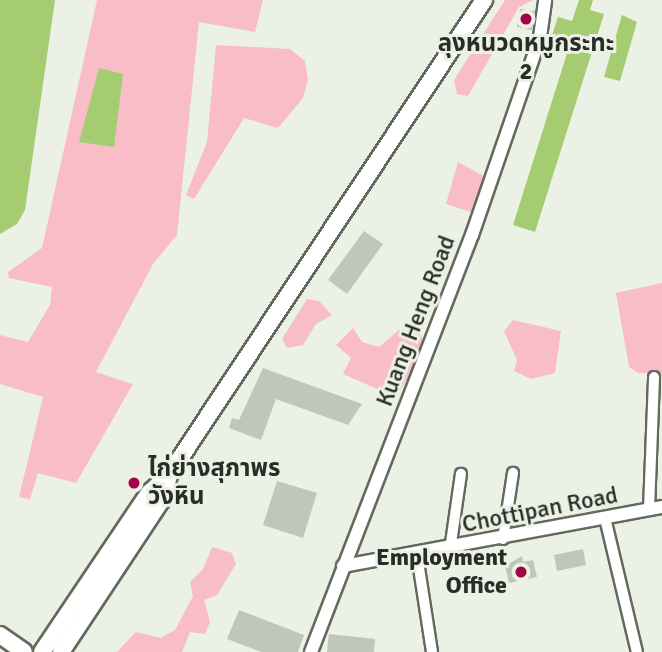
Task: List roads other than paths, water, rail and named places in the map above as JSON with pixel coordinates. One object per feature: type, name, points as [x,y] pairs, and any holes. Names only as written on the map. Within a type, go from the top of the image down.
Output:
[{"type":"main road","points":[[42,652],[149,494],[169,475],[484,0]]},
{"type":"main road","points":[[61,652],[161,501],[169,475]]},
{"type":"main road","points":[[0,635],[24,652]]},
{"type":"street","name":"Kuang Heng Road","points":[[311,652],[472,235],[540,37],[545,0]]},
{"type":"street","points":[[654,377],[656,508]]},
{"type":"street","points":[[503,539],[513,473]]},
{"type":"street","points":[[450,550],[461,474]]},
{"type":"street","name":"Chottipan Road","points":[[344,566],[450,550],[656,508]]},
{"type":"street","points":[[605,518],[637,652]]},
{"type":"street","points":[[417,555],[432,652]]},
{"type":"place","name":"ลุงหนวดหมูกระทะ 2","points":[[526,19]]},
{"type":"place","name":"ไก่ย่างสุภาพร วังหิน","points":[[134,483]]},
{"type":"place","name":"Employment Office","points":[[521,572]]}]
